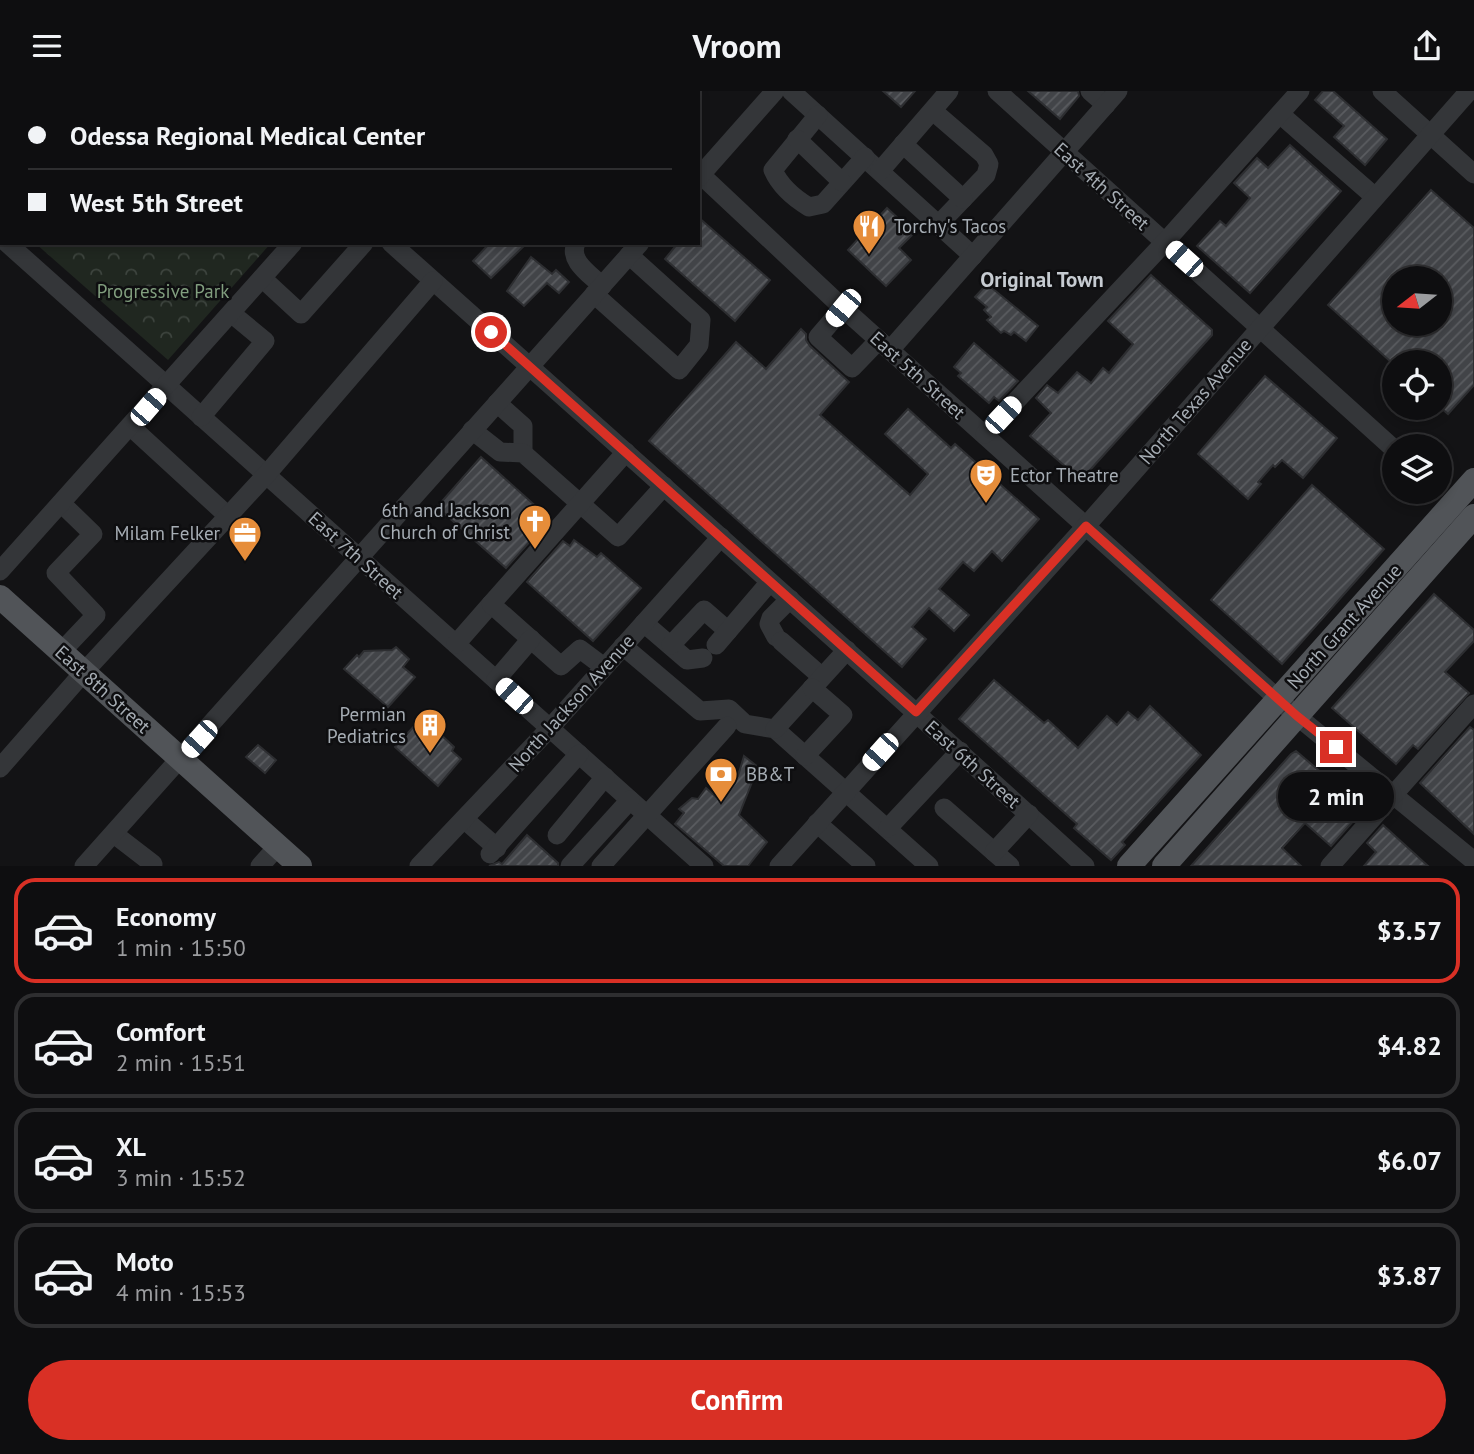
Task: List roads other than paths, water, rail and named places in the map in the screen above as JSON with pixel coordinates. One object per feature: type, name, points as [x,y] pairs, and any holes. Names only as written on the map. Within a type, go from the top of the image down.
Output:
[{"type":"main road","name":"North Grant Avenue","points":[[1164,866],[1297,716],[1463,510],[1474,480]]},
{"type":"main road","name":"North Grant Avenue","points":[[1129,866],[1279,699],[1463,510]]},
{"type":"main road","name":"East 8th Street","points":[[0,597],[300,866]]},
{"type":"street","points":[[700,174],[775,91]]},
{"type":"street","points":[[792,91],[973,256]]},
{"type":"street","points":[[880,171],[949,91]]},
{"type":"street","name":"East 4th Street","points":[[997,91],[1382,438]]},
{"type":"street","points":[[843,308],[818,337],[852,368],[884,345],[973,256],[1112,98],[1090,91]]},
{"type":"street","points":[[985,434],[1165,242],[1300,91]]},
{"type":"street","name":"North Texas Avenue","points":[[779,866],[1086,526],[1469,91]]},
{"type":"street","points":[[1392,94],[1474,174]]},
{"type":"street","points":[[933,111],[984,155],[989,164],[986,175],[939,224]]},
{"type":"street","points":[[1280,114],[1375,197]]},
{"type":"street","points":[[818,115],[773,170],[777,180],[799,201],[809,207],[823,204],[865,157]]},
{"type":"street","points":[[797,139],[842,182]]},
{"type":"street","points":[[903,144],[963,199]]},
{"type":"street","name":"East 5th Street","points":[[700,176],[1297,716],[1474,861]]},
{"type":"street","name":"East 7th Street","points":[[9,245],[704,866]]},
{"type":"street","points":[[0,571],[290,245]]},
{"type":"street","points":[[262,278],[301,313],[361,245]]},
{"type":"street","name":"East 6th Street","points":[[393,245],[960,751],[1029,814],[1075,863]]},
{"type":"street","points":[[85,866],[472,430],[497,403],[598,290],[634,249],[702,320],[699,345],[679,370],[598,290],[577,262],[571,246]]},
{"type":"street","points":[[0,768],[84,672],[266,475],[433,281]]},
{"type":"street","points":[[201,417],[265,341],[231,313]]},
{"type":"street","points":[[497,403],[523,426],[523,453]]},
{"type":"street","points":[[130,426],[228,516]]},
{"type":"street","points":[[472,430],[500,452],[523,453],[618,537],[664,486]]},
{"type":"street","points":[[456,644],[626,453]]},
{"type":"street","points":[[61,503],[93,534],[56,573],[96,615],[62,651]]},
{"type":"street","name":"North Jackson Avenue","points":[[419,866],[550,728],[721,537]]},
{"type":"street","points":[[644,623],[687,660],[716,645],[769,583]]},
{"type":"street","points":[[790,599],[769,624],[778,639],[843,715],[805,756]]},
{"type":"street","points":[[491,604],[561,666],[580,649],[604,667]]},
{"type":"street","points":[[671,645],[704,610],[716,645]]},
{"type":"street","points":[[496,680],[531,639]]},
{"type":"street","points":[[623,646],[700,711],[729,709],[746,724],[775,729],[929,866]]},
{"type":"street","points":[[775,729],[847,650]]},
{"type":"street","points":[[1330,866],[1474,704]]},
{"type":"street","points":[[601,866],[727,726]]},
{"type":"street","points":[[888,828],[960,751]]},
{"type":"street","points":[[464,819],[493,851],[579,754]]},
{"type":"street","points":[[557,835],[605,777]]},
{"type":"street","points":[[570,866],[630,800]]},
{"type":"street","points":[[944,808],[1010,866]]},
{"type":"street","points":[[994,852],[1029,814]]},
{"type":"street","points":[[817,823],[866,866]]},
{"type":"street","points":[[114,834],[154,865]]},
{"type":"street","points":[[260,866],[278,846]]},
{"type":"place","name":"Torchy's Tacos","points":[[869,256]]},
{"type":"place","name":"Ector Theatre","points":[[986,505]]},
{"type":"place","name":"6th and Jackson Church of Christ","points":[[535,551]]},
{"type":"place","name":"Milam Felker","points":[[245,563]]},
{"type":"place","name":"Permian Pediatrics","points":[[430,755]]},
{"type":"place","name":"BB&T","points":[[721,804]]},
{"type":"district","name":"Original Town","points":[[1042,280]]},
{"type":"park label","name":"Progressive Park","points":[[163,291]]}]
